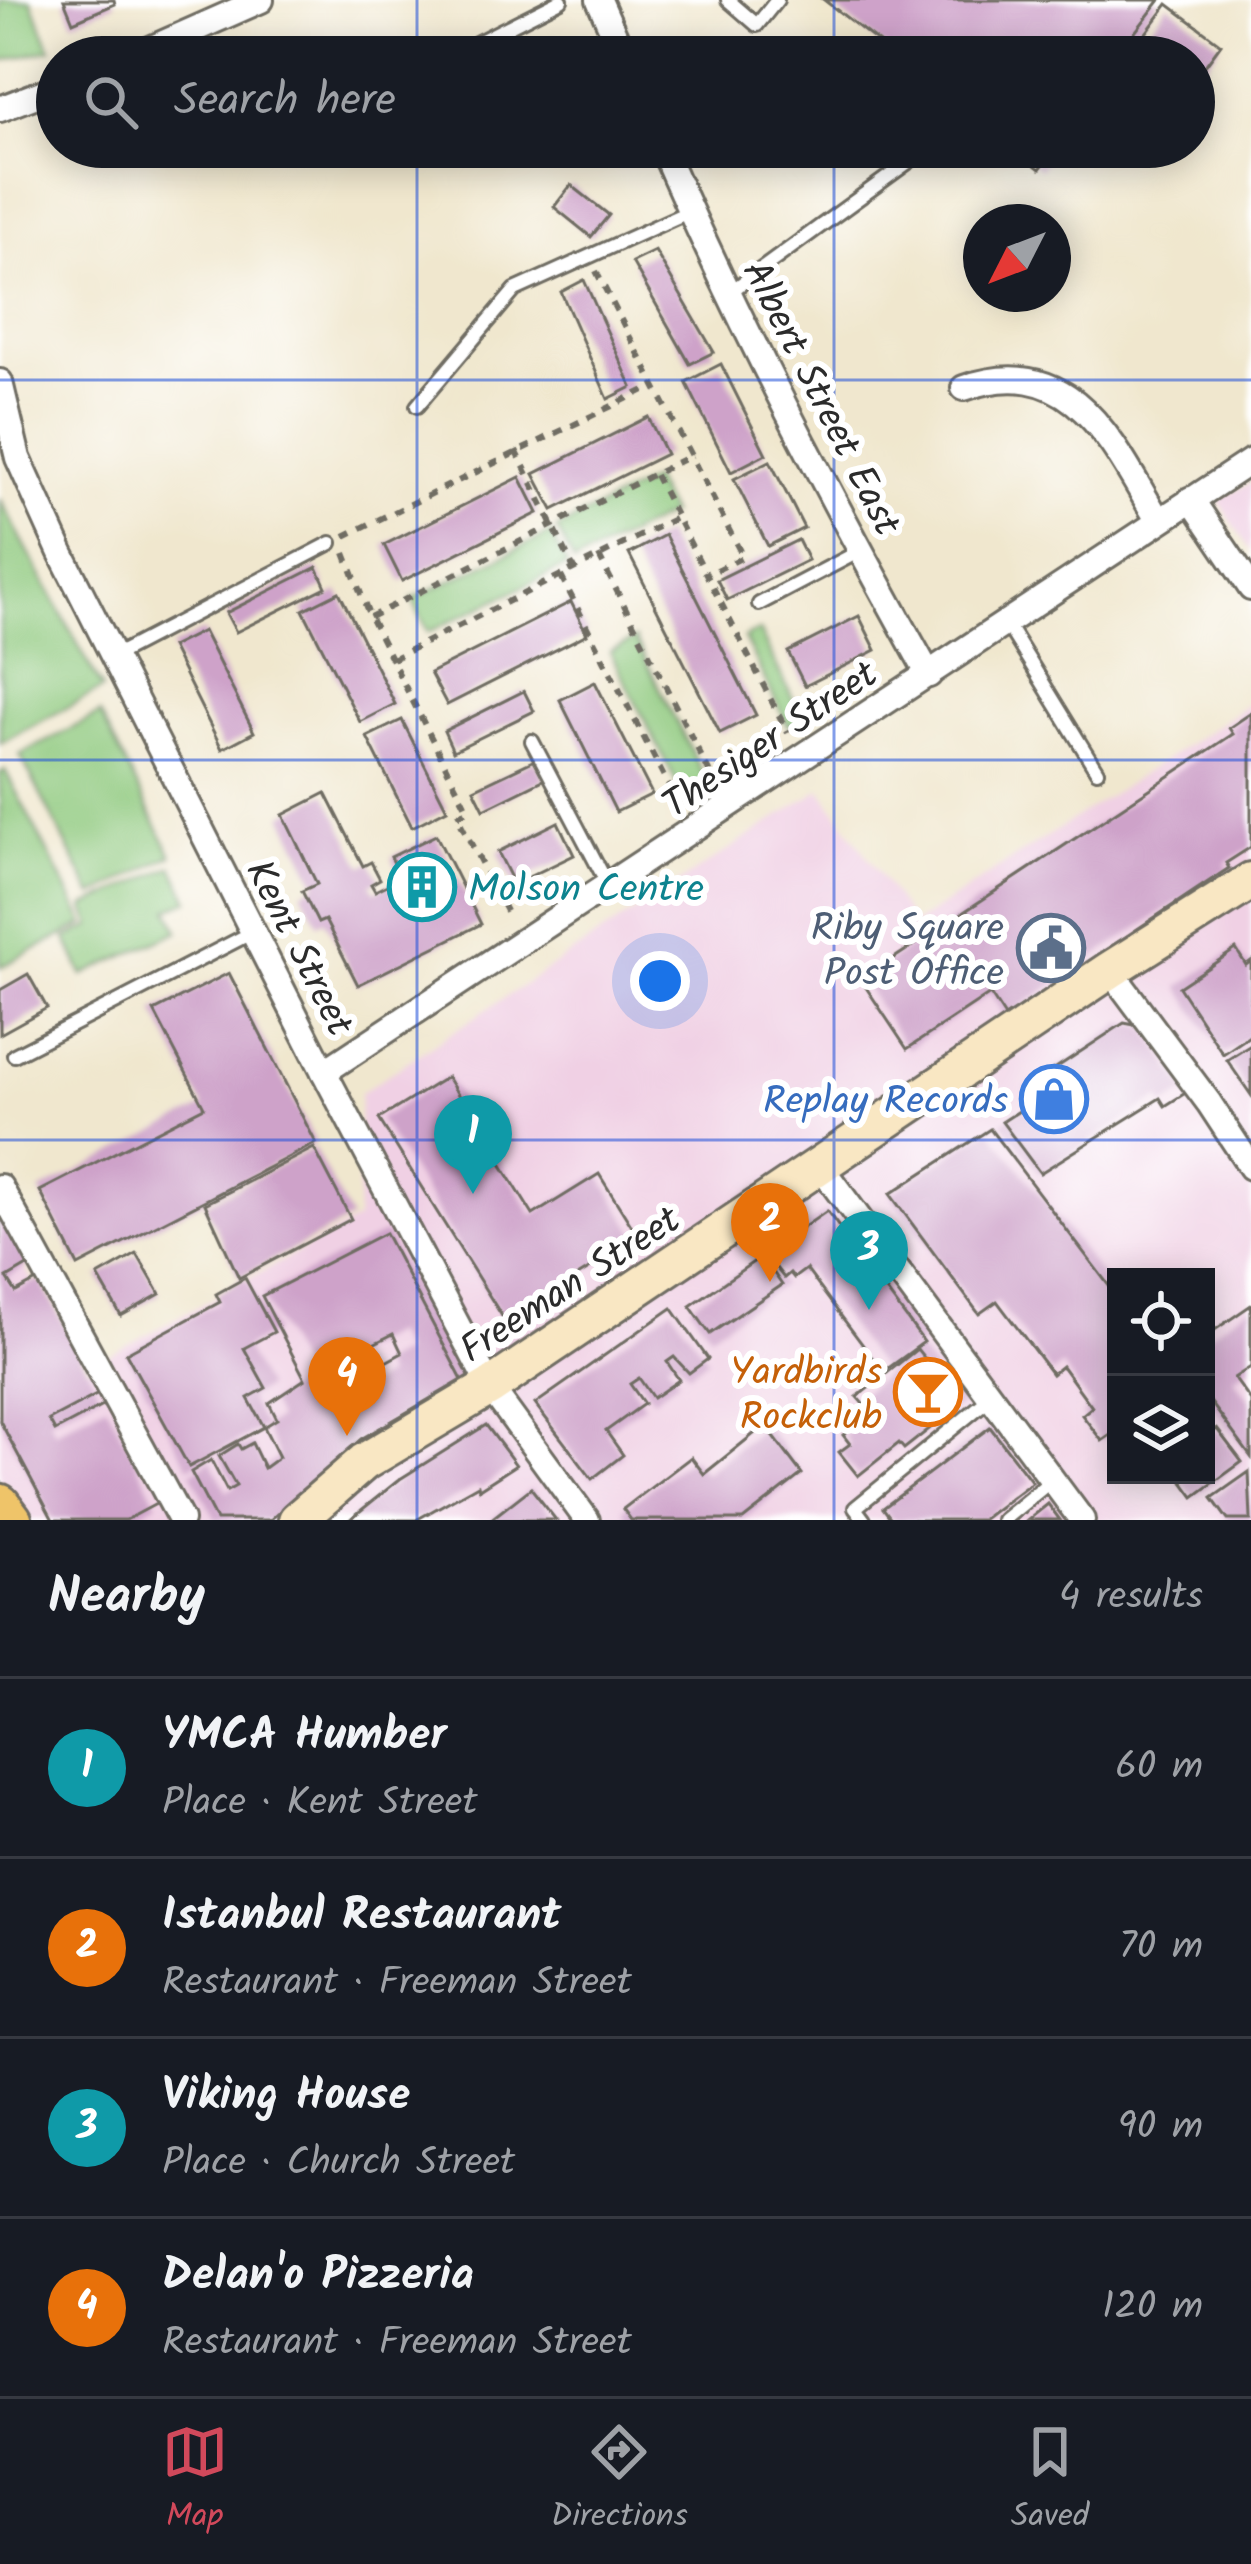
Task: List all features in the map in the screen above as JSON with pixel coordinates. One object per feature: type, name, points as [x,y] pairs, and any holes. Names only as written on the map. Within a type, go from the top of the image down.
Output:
[{"type":"main road","name":"Freeman Street","points":[[297,1520],[364,1462],[490,1387],[1251,880]]},
{"type":"main road","points":[[0,1504],[12,1520]]},
{"type":"street","points":[[180,36],[261,0]]},
{"type":"street","points":[[599,0],[614,36]]},
{"type":"street","points":[[0,110],[36,95]]},
{"type":"street","name":"Albert Street East","points":[[671,168],[860,551],[929,675]]},
{"type":"street","points":[[964,388],[1018,378],[1066,394],[1103,428],[1158,520]]},
{"type":"street","name":"Kent Street","points":[[0,382],[18,458],[324,1072],[490,1387],[587,1520]]},
{"type":"street","name":"Thesiger Street","points":[[324,1072],[1251,461]]},
{"type":"street","points":[[1191,499],[1251,588]]},
{"type":"street","points":[[1110,970],[1251,1167]]},
{"type":"street","points":[[820,1166],[1082,1520]]},
{"type":"street","points":[[0,1187],[181,1520]]},
{"type":"lane","points":[[491,36],[561,0]]},
{"type":"lane","points":[[728,0],[757,26],[777,0]]},
{"type":"lane","points":[[730,292],[900,168]]},
{"type":"lane","points":[[417,406],[514,290],[690,211]]},
{"type":"lane","points":[[114,656],[335,541]]},
{"type":"lane","points":[[759,604],[860,551]]},
{"type":"lane","points":[[1006,623],[1097,771]]},
{"type":"lane","points":[[532,741],[609,887]]},
{"type":"lane","points":[[14,1054],[253,932]]},
{"type":"lane","points":[[864,1520],[855,1508],[990,1398]]},
{"type":"lane","points":[[1003,1520],[1052,1480]]},
{"type":"path","points":[[589,257],[743,557],[707,575]]},
{"type":"path","points":[[522,943],[457,816],[468,811],[335,541],[655,385]]},
{"type":"path","points":[[516,450],[574,569]]},
{"type":"path","points":[[370,616],[692,455]]},
{"type":"path","points":[[655,475],[802,759]]},
{"type":"path","points":[[392,659],[678,518]]},
{"type":"path","points":[[599,556],[728,808]]},
{"type":"path","points":[[561,576],[693,832]]},
{"type":"shaded area","points":[[1251,483],[1251,552],[1218,500]]},
{"type":"shaded area","points":[[1251,703],[1251,1520],[0,1520],[0,1222],[82,1370],[357,1220],[360,1093],[821,789],[914,924]]},
{"type":"green space","points":[[0,0],[31,0],[46,36],[36,36],[36,53],[0,61]]},
{"type":"green space","points":[[652,480],[670,514],[574,563],[557,529]]},
{"type":"green space","points":[[0,499],[102,689],[0,743]]},
{"type":"green space","points":[[551,533],[567,566],[428,632],[412,599]]},
{"type":"green space","points":[[759,631],[803,719],[788,726],[744,638]]},
{"type":"green space","points":[[635,639],[708,784],[683,796],[610,652]]},
{"type":"green space","points":[[100,714],[172,855],[93,896],[20,755]]},
{"type":"green space","points":[[5,770],[85,924],[0,967],[0,773]]},
{"type":"green space","points":[[173,866],[189,900],[169,909],[179,931],[83,975],[66,938],[92,926],[84,907]]},
{"type":"building","points":[[64,0],[114,0],[115,4],[73,22]]},
{"type":"building","points":[[824,0],[1160,0],[1132,36],[870,36]]},
{"type":"building","points":[[1168,4],[1210,36],[1144,36]]},
{"type":"building","points":[[571,185],[609,215],[591,237],[554,207]]},
{"type":"building","points":[[655,251],[714,352],[690,364],[632,262]]},
{"type":"building","points":[[584,280],[632,387],[608,399],[561,292]]},
{"type":"building","points":[[721,364],[766,454],[731,472],[686,382]]},
{"type":"building","points":[[648,417],[666,454],[553,510],[534,474]]},
{"type":"building","points":[[770,461],[804,528],[768,546],[734,479]]},
{"type":"building","points":[[520,477],[538,513],[402,581],[384,545]]},
{"type":"building","points":[[665,535],[756,715],[720,733],[629,554]]},
{"type":"building","points":[[798,540],[808,560],[727,600],[717,580]]},
{"type":"building","points":[[317,567],[326,587],[236,632],[226,613]]},
{"type":"building","points":[[339,592],[395,704],[360,722],[303,610]]},
{"type":"building","points":[[571,602],[587,634],[447,705],[430,673]]},
{"type":"building","points":[[859,616],[876,650],[805,686],[788,652]]},
{"type":"building","points":[[203,631],[254,732],[222,749],[171,647]]},
{"type":"building","points":[[595,682],[652,794],[616,812],[560,700]]},
{"type":"building","points":[[524,691],[534,711],[453,751],[444,731]]},
{"type":"building","points":[[1251,713],[1251,847],[1226,863],[1229,868],[1005,1017],[990,994],[907,1049],[861,980],[1233,734],[1229,728]]},
{"type":"building","points":[[402,720],[447,809],[412,827],[367,737]]},
{"type":"building","points":[[535,760],[545,779],[484,809],[474,789]]},
{"type":"building","name":"Molson Centre","points":[[326,793],[363,866],[371,862],[380,879],[371,884],[375,891],[401,878],[391,857],[436,835],[481,924],[358,985],[325,920],[318,923],[302,891],[317,884],[283,815]]},
{"type":"building","points":[[558,822],[574,855],[514,884],[498,852]]},
{"type":"building","points":[[1236,949],[1246,965],[1251,961],[1251,1035],[1223,1054],[1179,987]]},
{"type":"building","points":[[229,973],[316,1143],[78,1266],[40,1191],[204,1107],[154,1011]]},
{"type":"building","points":[[28,974],[47,1008],[0,1034],[0,990]]},
{"type":"building","points":[[1124,1023],[1145,1027],[1187,1092],[1165,1106],[1160,1098],[1040,1173],[1002,1122],[1033,1102],[1024,1089]]},
{"type":"building","points":[[1251,1045],[1251,1095],[1227,1060]]},
{"type":"building","points":[[447,1077],[533,1215],[599,1174],[639,1238],[505,1321],[379,1119]]},
{"type":"building","points":[[990,1129],[1107,1283],[1107,1438],[1102,1441],[1082,1415],[1092,1407],[1062,1366],[1052,1374],[997,1301],[979,1314],[890,1194]]},
{"type":"building","points":[[314,1148],[351,1219],[239,1278],[205,1204]]},
{"type":"building","points":[[827,1211],[924,1342],[883,1372],[806,1269],[794,1278],[790,1273],[784,1278],[765,1254]]},
{"type":"building","points":[[0,1214],[29,1265],[7,1278],[16,1292],[40,1279],[100,1393],[49,1420],[55,1431],[106,1404],[158,1503],[126,1520],[53,1520],[0,1421]]},
{"type":"building","points":[[385,1233],[462,1380],[361,1439],[270,1520],[216,1520],[191,1472],[211,1460],[227,1491],[236,1486],[219,1456],[238,1444],[241,1449],[252,1443],[264,1468],[279,1457],[264,1427],[277,1419],[269,1403],[305,1379],[262,1296]],"holes":[[[393,1334],[402,1353],[380,1365],[386,1377],[344,1399],[330,1366]]]},
{"type":"building","points":[[137,1254],[160,1294],[121,1316],[98,1276]]},
{"type":"building","points":[[762,1256],[782,1285],[710,1334],[690,1306]]},
{"type":"building","points":[[245,1278],[274,1332],[244,1348],[266,1388],[248,1398],[264,1427],[189,1467],[126,1353],[220,1302],[216,1294]]},
{"type":"building","points":[[1251,1305],[1251,1367],[1234,1378],[1251,1401],[1251,1457],[1215,1408],[1215,1330]]},
{"type":"building","points":[[672,1308],[708,1359],[689,1373],[674,1357],[667,1362],[679,1380],[653,1398],[639,1378],[630,1384],[644,1404],[606,1431],[623,1455],[592,1479],[535,1404]]},
{"type":"building","points":[[917,1349],[961,1404],[904,1449],[899,1443],[858,1476],[839,1452],[850,1444],[843,1435],[871,1413],[857,1397]]},
{"type":"building","points":[[486,1425],[516,1465],[416,1520],[349,1520],[400,1479]]},
{"type":"building","points":[[765,1425],[802,1474],[743,1520],[631,1520],[623,1509],[691,1457],[704,1474]]},
{"type":"building","points":[[990,1427],[1032,1482],[982,1520],[892,1520],[883,1508]]},
{"type":"building","points":[[1215,1430],[1242,1462],[1215,1482]]},
{"type":"building","points":[[1249,1472],[1251,1520],[1228,1520],[1212,1498]]},
{"type":"building","points":[[1185,1484],[1212,1484],[1194,1497]]},
{"type":"building","points":[[531,1488],[556,1520],[490,1520]]},
{"type":"building","points":[[1048,1504],[1060,1520],[1028,1520]]},
{"type":"place","name":"Molson Centre","points":[[422,887]]},
{"type":"place","name":"Riby Square Post Office","points":[[1051,948]]},
{"type":"place","name":"Replay Records","points":[[1054,1099]]},
{"type":"place","name":"YMCA Humber","points":[[473,1194]]},
{"type":"place","name":"Istanbul Restaurant","points":[[770,1282]]},
{"type":"place","name":"Viking House","points":[[869,1310]]},
{"type":"place","name":"Yardbirds Rockclub","points":[[928,1392]]},
{"type":"place","name":"Delan'o Pizzeria","points":[[347,1436]]}]
